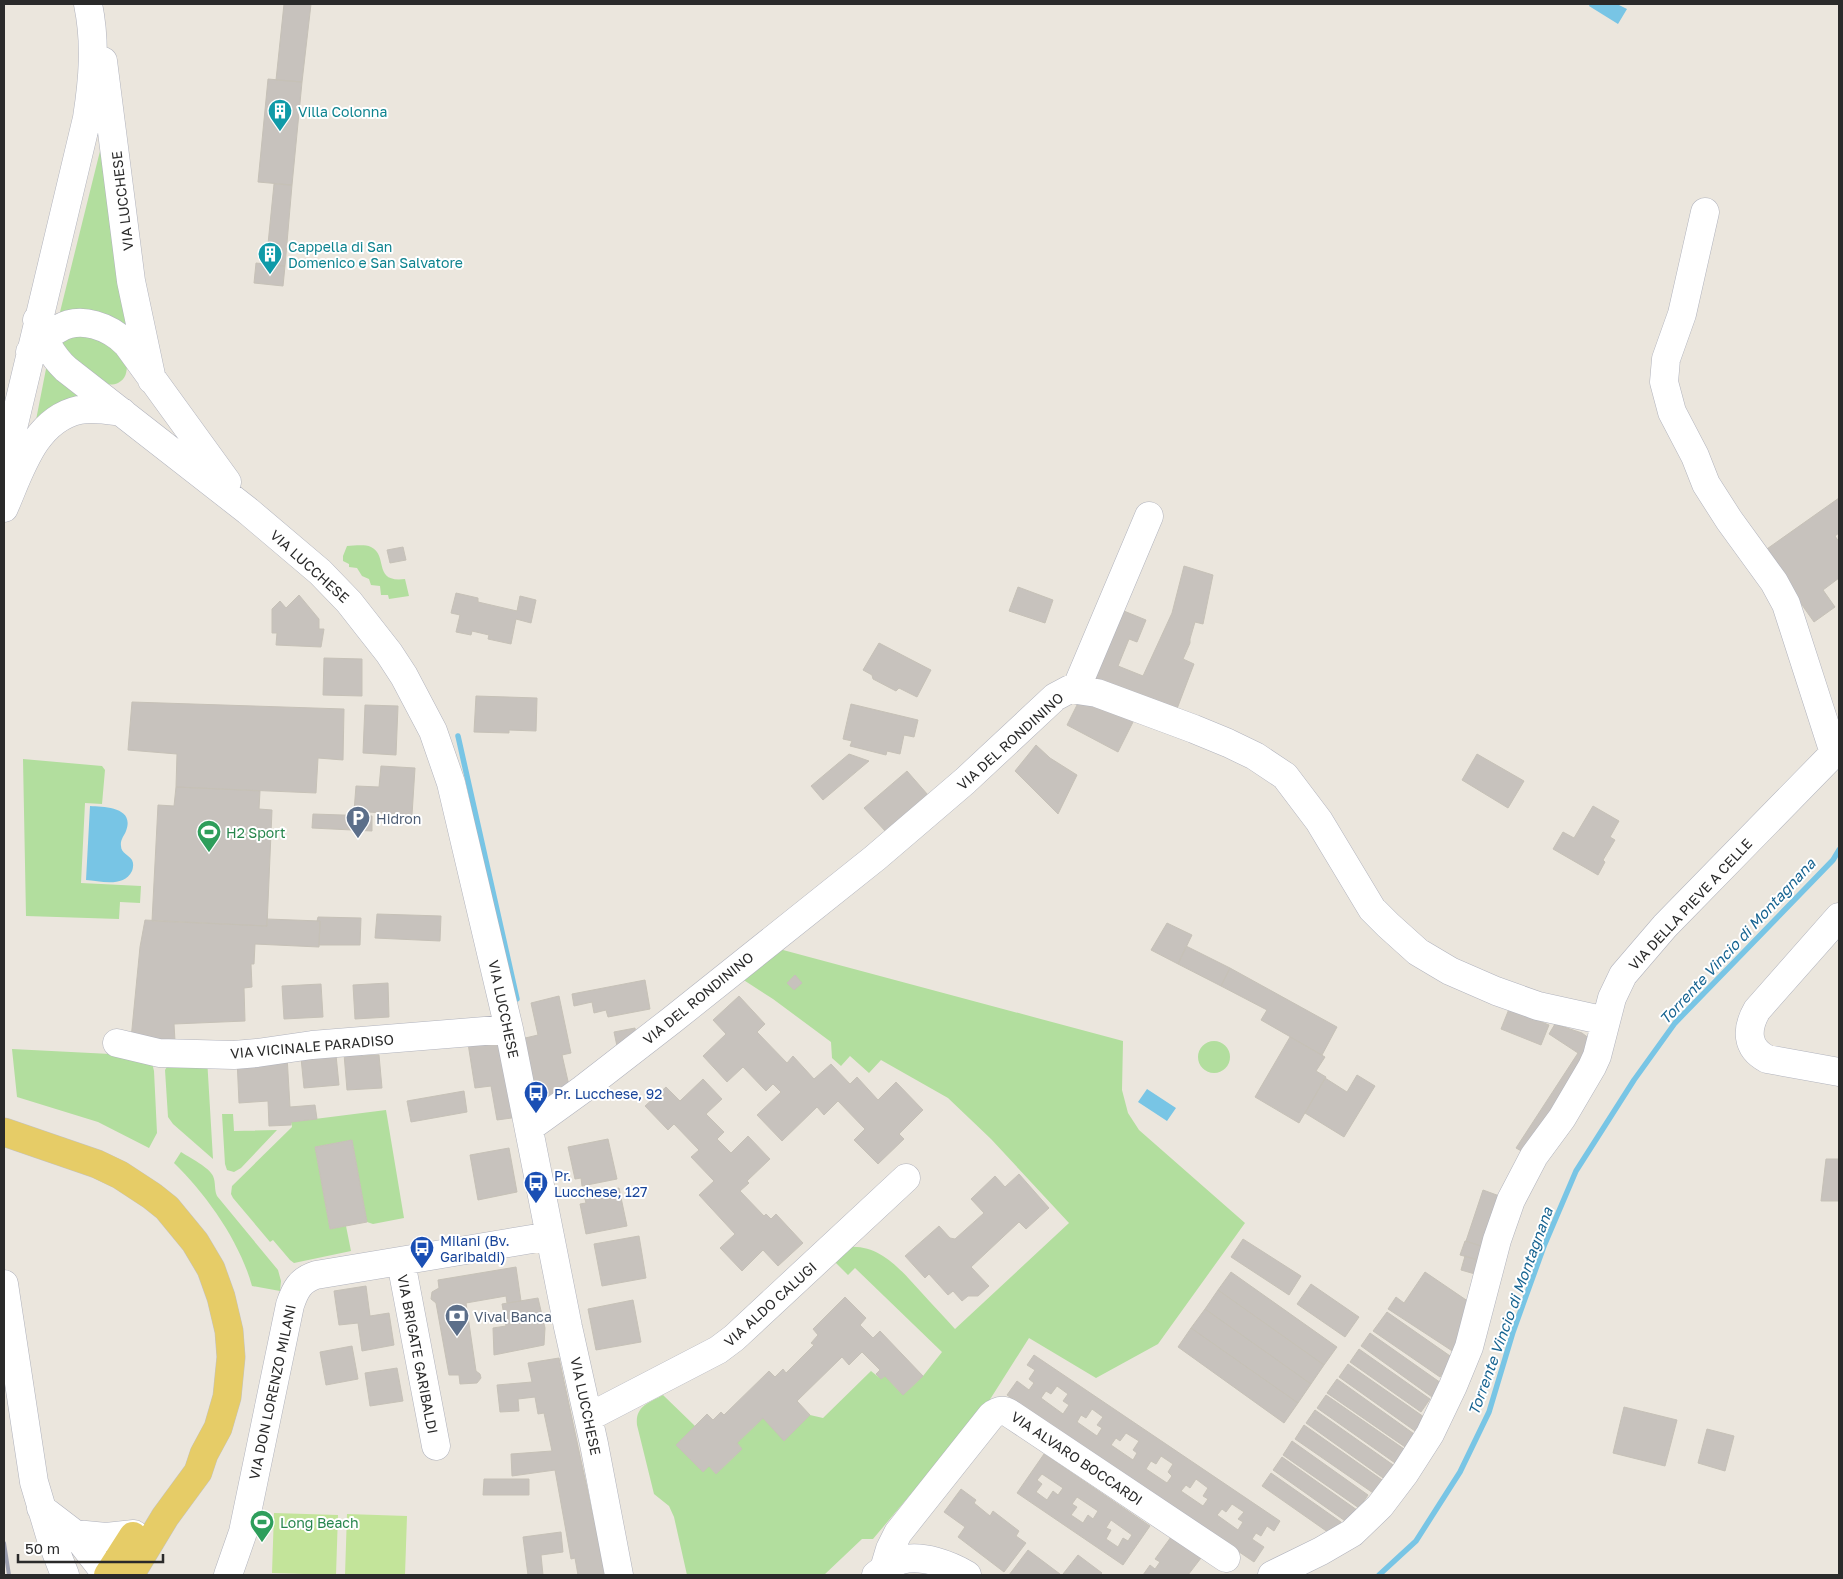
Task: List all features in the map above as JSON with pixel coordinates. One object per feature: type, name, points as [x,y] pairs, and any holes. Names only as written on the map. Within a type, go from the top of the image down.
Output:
[{"type":"main road","points":[[4,1132],[97,1164],[133,1183],[167,1208],[195,1242],[206,1259],[215,1278],[226,1316],[231,1357],[229,1384],[218,1428],[204,1454],[194,1479],[165,1517],[130,1575]]},
{"type":"main road","points":[[107,1575],[134,1534],[186,1468],[204,1454]]},
{"type":"street","name":"VIA LUCCHESE","points":[[4,466],[37,338],[87,118],[93,80],[94,49],[90,13]]},
{"type":"street","name":"VIA LUCCHESE","points":[[90,13],[100,43],[107,81],[131,282],[152,380]]},
{"type":"street","points":[[1705,212],[1682,314],[1666,359],[1664,382],[1672,412],[1695,456],[1706,484],[1729,520],[1774,582],[1786,604],[1837,750]]},
{"type":"street","name":"VIA LUCCHESE","points":[[37,338],[73,323],[84,323],[103,328],[120,337],[248,511]]},
{"type":"street","name":"VIA LUCCHESE","points":[[37,338],[66,369],[248,511],[320,572],[349,602],[389,652],[434,731],[451,783],[509,1029],[550,1236],[589,1417],[619,1575]]},
{"type":"street","points":[[4,508],[29,453],[49,425],[78,410],[99,409],[122,412]]},
{"type":"street","points":[[1076,689],[1149,516]]},
{"type":"street","name":"VIA DEL RONDININO","points":[[529,1128],[672,1020],[875,858],[965,781],[1055,697],[1062,692],[1076,689],[1089,690],[1105,695],[1220,739],[1254,756],[1285,776],[1319,821],[1372,909],[1418,952],[1434,963],[1496,991],[1529,1003],[1573,1015],[1606,1021]]},
{"type":"street","name":"VIA DELLA PIEVE A CELLE","points":[[1272,1575],[1352,1533],[1365,1522],[1393,1490],[1430,1434],[1453,1386],[1469,1346],[1496,1240],[1511,1200],[1534,1156],[1562,1118],[1592,1067],[1617,985],[1623,975],[1665,926],[1837,750]]},
{"type":"street","points":[[1839,917],[1757,1010],[1750,1023],[1749,1033],[1753,1047],[1767,1058],[1839,1072]]},
{"type":"street","name":"VIA VICINALE PARADISO","points":[[117,1043],[159,1053],[234,1055],[312,1045],[509,1029]]},
{"type":"street","name":"VIA ALDO CALUGI","points":[[589,1417],[705,1358],[726,1344],[906,1178]]},
{"type":"street","name":"VIA DON LORENZO MILANI","points":[[228,1575],[243,1532],[290,1305],[295,1291],[303,1281],[316,1275],[550,1236]]},
{"type":"street","name":"VIA BRIGATE GARIBALDI","points":[[401,1262],[436,1446]]},
{"type":"street","points":[[4,1284],[34,1482],[51,1539],[66,1573]]},
{"type":"street","name":"VIA ALVARO BOCCARDI","points":[[880,1572],[898,1533],[991,1416],[1003,1410],[1012,1414],[1226,1558]]},
{"type":"street","points":[[41,1508],[75,1534],[107,1575]]},
{"type":"street","points":[[75,1534],[106,1537],[134,1534]]},
{"type":"street","points":[[880,1572],[894,1563],[909,1559],[939,1563],[968,1575]]},
{"type":"green space","points":[[103,139],[131,327],[59,316]]},
{"type":"green space","points":[[100,334],[127,363],[125,375],[118,383],[110,385],[92,377],[57,340],[59,336]]},
{"type":"green space","points":[[52,368],[87,395],[40,420],[36,420],[46,369]]},
{"type":"green space","points":[[347,546],[368,546],[376,551],[384,573],[388,577],[405,579],[409,596],[389,599],[388,595],[381,595],[380,586],[371,585],[369,579],[362,576],[357,568],[349,567],[349,564],[343,561]]},
{"type":"green space","points":[[23,759],[102,766],[105,770],[102,804],[85,803],[81,883],[141,886],[140,903],[120,902],[119,919],[26,916]]},
{"type":"green space","points":[[776,950],[783,950],[1123,1041],[1122,1090],[1128,1113],[1139,1130],[1245,1223],[1158,1344],[1096,1378],[1029,1338],[989,1401],[873,1539],[862,1539],[824,1575],[687,1575],[674,1517],[669,1506],[654,1494],[637,1425],[638,1413],[644,1406],[663,1395],[695,1426],[676,1445],[703,1472],[709,1466],[716,1474],[742,1449],[737,1443],[763,1418],[785,1440],[810,1415],[823,1418],[871,1371],[881,1379],[885,1376],[903,1395],[923,1376],[942,1352],[855,1268],[848,1275],[834,1261],[848,1247],[860,1247],[880,1254],[906,1275],[955,1329],[1069,1223],[991,1139],[948,1098],[881,1060],[869,1073],[850,1056],[841,1066],[832,1058],[831,1042],[773,999],[739,977]]},
{"type":"green space","points":[[1214,1041],[1226,1045],[1230,1057],[1226,1069],[1214,1073],[1202,1069],[1198,1057],[1202,1045]]},
{"type":"green space","points":[[12,1049],[130,1055],[152,1063],[157,1133],[149,1148],[98,1122],[17,1097]]},
{"type":"green space","points":[[207,1058],[213,1159],[173,1124],[168,1117],[165,1070],[170,1062]]},
{"type":"green space","points":[[386,1110],[404,1218],[373,1224],[367,1222],[352,1140],[315,1147],[330,1229],[346,1226],[351,1251],[294,1263],[273,1240],[270,1242],[233,1198],[231,1194],[232,1186],[292,1127],[291,1122]]},
{"type":"green space","points":[[222,1114],[233,1114],[234,1131],[277,1130],[241,1168],[234,1172],[227,1170],[225,1164]]},
{"type":"green space","points":[[181,1152],[211,1173],[217,1196],[278,1270],[281,1281],[280,1291],[252,1286],[247,1269],[221,1220],[210,1204],[174,1163]]},
{"type":"green space","points":[[274,1513],[338,1515],[336,1575],[272,1573]]},
{"type":"green space","points":[[347,1514],[407,1516],[405,1575],[345,1575]]},
{"type":"water","points":[[1590,4],[1617,4],[1627,9],[1618,24],[1589,6]]},
{"type":"water","points":[[90,806],[117,810],[126,817],[128,823],[121,846],[122,850],[132,860],[133,866],[132,871],[123,880],[105,882],[86,880]]},
{"type":"water","points":[[1147,1089],[1176,1108],[1167,1121],[1138,1102]]},
{"type":"building","points":[[284,4],[311,4],[302,82],[276,80]]},
{"type":"building","name":"Villa Colonna","points":[[268,79],[302,82],[292,185],[258,182]]},
{"type":"building","points":[[274,184],[292,185],[285,266],[266,264]]},
{"type":"building","name":"Cappella di San Domenico e San Salvatore","points":[[256,263],[285,266],[283,286],[254,283]]},
{"type":"building","points":[[1839,498],[1839,533],[1835,536],[1839,542],[1839,578],[1823,590],[1835,607],[1814,622],[1764,551]]},
{"type":"building","points":[[403,547],[406,560],[390,563],[387,550]]},
{"type":"building","points":[[1184,566],[1213,575],[1203,624],[1195,622],[1190,643],[1183,659],[1194,664],[1175,714],[1085,680],[1114,607],[1146,620],[1137,642],[1129,639],[1118,666],[1143,676],[1172,613]]},
{"type":"building","points":[[1018,587],[1053,600],[1045,623],[1009,611]]},
{"type":"building","points":[[456,593],[478,598],[478,602],[517,611],[520,596],[536,600],[531,623],[516,619],[511,644],[488,639],[489,635],[472,631],[471,635],[456,632],[460,615],[451,613]]},
{"type":"building","points":[[299,595],[319,619],[319,629],[324,629],[321,647],[276,645],[277,633],[272,633],[272,609],[280,601],[286,608]]},
{"type":"building","points":[[879,643],[931,670],[917,697],[899,688],[896,691],[873,679],[872,675],[863,670]]},
{"type":"building","points":[[324,658],[362,659],[362,696],[323,695]]},
{"type":"building","points":[[1082,695],[1137,714],[1118,752],[1067,725]]},
{"type":"building","points":[[476,696],[537,698],[536,731],[509,730],[509,733],[474,732]]},
{"type":"building","points":[[132,702],[344,709],[343,760],[318,758],[316,793],[176,787],[177,754],[128,750]]},
{"type":"building","points":[[851,704],[918,720],[914,737],[904,735],[900,754],[887,751],[886,755],[850,746],[852,741],[843,739]]},
{"type":"building","points":[[365,705],[398,706],[396,755],[363,753]]},
{"type":"building","points":[[1036,745],[1050,758],[1077,775],[1058,814],[1015,771]]},
{"type":"building","points":[[849,754],[869,761],[823,800],[811,786]]},
{"type":"building","points":[[1477,754],[1524,781],[1508,808],[1462,780]]},
{"type":"building","points":[[381,766],[415,768],[412,815],[354,811],[356,786],[379,787]]},
{"type":"building","points":[[907,771],[928,795],[886,832],[864,808]]},
{"type":"building","points":[[176,787],[260,791],[259,809],[272,810],[267,926],[152,921],[158,805],[174,806]]},
{"type":"building","points":[[1593,806],[1619,821],[1610,837],[1615,840],[1603,860],[1605,862],[1598,875],[1553,849],[1563,832],[1574,838]]},
{"type":"building","points":[[313,814],[372,816],[372,831],[312,828]]},
{"type":"building","points":[[377,914],[441,916],[440,941],[375,938]]},
{"type":"building","points":[[318,917],[361,918],[360,945],[319,945],[320,921],[317,921]]},
{"type":"building","points":[[267,919],[320,921],[319,947],[255,944],[254,964],[251,964],[252,987],[244,988],[245,1021],[174,1024],[175,1041],[131,1039],[140,947],[145,920],[267,926]]},
{"type":"building","points":[[1167,923],[1192,935],[1178,964],[1151,950]]},
{"type":"building","points":[[1186,946],[1230,968],[1221,986],[1178,964]]},
{"type":"building","points":[[1230,968],[1337,1027],[1322,1055],[1261,1020],[1267,1010],[1221,986]]},
{"type":"building","points":[[795,975],[802,983],[794,990],[787,983]]},
{"type":"building","points":[[645,980],[650,1009],[608,1017],[606,1010],[594,1013],[592,1002],[574,1006],[572,994]]},
{"type":"building","points":[[388,983],[389,1017],[355,1019],[353,985]]},
{"type":"building","points":[[321,984],[323,1017],[284,1019],[282,986]]},
{"type":"building","points":[[559,996],[571,1053],[562,1055],[570,1090],[537,1108],[521,1039],[538,1035],[531,1003]]},
{"type":"building","points":[[739,996],[765,1024],[757,1032],[787,1063],[793,1056],[814,1079],[831,1064],[850,1084],[857,1077],[878,1100],[896,1082],[923,1110],[899,1134],[904,1139],[878,1164],[854,1140],[865,1129],[838,1101],[824,1115],[817,1107],[782,1141],[757,1115],[781,1092],[773,1084],[766,1091],[743,1067],[727,1082],[703,1056],[726,1034],[713,1020]]},
{"type":"building","points":[[1509,1009],[1549,1025],[1541,1045],[1501,1029]]},
{"type":"building","points":[[1555,1024],[1582,1033],[1590,1039],[1544,1132],[1525,1153],[1516,1148],[1578,1053],[1549,1034]]},
{"type":"building","points":[[635,1028],[636,1036],[617,1046],[614,1032]]},
{"type":"building","points":[[504,1033],[519,1117],[497,1120],[491,1086],[475,1088],[467,1037]]},
{"type":"building","points":[[1290,1037],[1325,1057],[1316,1071],[1326,1077],[1299,1123],[1255,1097]]},
{"type":"building","points":[[362,1052],[362,1056],[379,1055],[382,1088],[347,1090],[344,1054]]},
{"type":"building","points":[[336,1055],[339,1085],[304,1088],[301,1058]]},
{"type":"building","points":[[287,1056],[290,1107],[315,1105],[317,1119],[291,1122],[291,1125],[269,1126],[268,1101],[239,1103],[237,1059]]},
{"type":"building","points":[[1357,1075],[1375,1086],[1344,1137],[1305,1113],[1325,1078],[1347,1092]]},
{"type":"building","points":[[703,1079],[722,1099],[706,1114],[724,1132],[717,1139],[731,1153],[748,1136],[770,1159],[747,1181],[749,1183],[740,1191],[764,1216],[766,1214],[771,1219],[776,1214],[803,1243],[778,1266],[763,1250],[742,1271],[720,1248],[735,1234],[699,1195],[714,1181],[691,1157],[699,1150],[674,1124],[668,1130],[645,1106],[666,1087],[680,1101]]},
{"type":"building","points":[[464,1091],[467,1112],[411,1122],[407,1101]]},
{"type":"building","points":[[608,1139],[617,1179],[582,1186],[581,1178],[575,1179],[568,1147]]},
{"type":"building","points":[[352,1140],[367,1222],[330,1229],[315,1147]]},
{"type":"building","points":[[509,1148],[517,1192],[478,1200],[470,1155]]},
{"type":"building","points":[[1826,1159],[1839,1159],[1839,1201],[1821,1201]]},
{"type":"building","points":[[1019,1174],[1049,1208],[1026,1229],[1019,1222],[971,1267],[989,1286],[978,1296],[968,1296],[962,1301],[953,1291],[948,1295],[929,1274],[925,1278],[905,1256],[939,1226],[950,1238],[955,1239],[984,1213],[971,1199],[995,1176],[1005,1187]]},
{"type":"building","points":[[619,1188],[627,1226],[586,1234],[580,1204],[586,1203],[584,1195]]},
{"type":"building","points":[[1483,1190],[1505,1198],[1487,1248],[1466,1241]]},
{"type":"building","points":[[639,1236],[646,1278],[602,1286],[594,1244]]},
{"type":"building","points":[[1243,1239],[1301,1276],[1289,1295],[1231,1257]]},
{"type":"building","points":[[1465,1241],[1487,1248],[1486,1262],[1460,1255]]},
{"type":"building","points":[[1465,1256],[1484,1262],[1482,1276],[1461,1270]]},
{"type":"building","name":"Vival Banca","points":[[516,1267],[521,1301],[507,1303],[506,1296],[466,1303],[476,1371],[480,1374],[481,1378],[477,1383],[460,1384],[459,1375],[449,1375],[436,1303],[431,1299],[432,1292],[439,1288],[438,1280]]},
{"type":"building","points":[[1231,1272],[1337,1347],[1324,1365],[1218,1290]]},
{"type":"building","points":[[1425,1272],[1475,1306],[1460,1356],[1388,1309],[1396,1297],[1404,1303]]},
{"type":"building","points":[[1311,1284],[1359,1317],[1345,1337],[1297,1304]]},
{"type":"building","points":[[366,1286],[370,1316],[389,1313],[394,1345],[362,1351],[358,1323],[339,1325],[334,1291]]},
{"type":"building","points":[[1218,1290],[1324,1365],[1311,1384],[1205,1309]]},
{"type":"building","points":[[845,1297],[866,1318],[860,1325],[873,1338],[880,1331],[923,1376],[903,1395],[885,1376],[881,1379],[876,1374],[880,1370],[862,1352],[849,1365],[842,1357],[797,1401],[810,1415],[784,1441],[763,1418],[737,1443],[742,1449],[716,1474],[709,1466],[703,1472],[676,1445],[707,1414],[713,1420],[721,1412],[724,1415],[769,1371],[775,1377],[783,1369],[786,1373],[814,1345],[811,1343],[818,1335],[813,1329]]},
{"type":"building","points":[[538,1298],[545,1328],[544,1345],[494,1355],[493,1328],[506,1326],[502,1304]]},
{"type":"building","points":[[633,1300],[641,1342],[596,1350],[588,1309]]},
{"type":"building","points":[[1205,1309],[1311,1384],[1298,1403],[1191,1328]]},
{"type":"building","points":[[1387,1312],[1453,1358],[1440,1377],[1373,1331]]},
{"type":"building","points":[[1191,1328],[1298,1403],[1284,1423],[1178,1347]]},
{"type":"building","points":[[1370,1333],[1441,1383],[1432,1397],[1361,1346]]},
{"type":"building","points":[[352,1346],[358,1379],[326,1385],[320,1352]]},
{"type":"building","points":[[1359,1349],[1430,1399],[1421,1412],[1350,1362]]},
{"type":"building","points":[[1034,1355],[1280,1521],[1274,1531],[1267,1526],[1261,1536],[1256,1533],[1252,1539],[1264,1547],[1254,1562],[1007,1395],[1017,1381],[1029,1390],[1034,1383],[1029,1379],[1035,1370],[1027,1365]],"holes":[[[1057,1386],[1068,1394],[1063,1401],[1069,1405],[1063,1414],[1041,1398],[1046,1391],[1051,1394]],[[1092,1409],[1103,1417],[1097,1425],[1102,1428],[1097,1436],[1077,1422],[1081,1415],[1086,1418]],[[1126,1433],[1139,1441],[1133,1450],[1137,1453],[1133,1460],[1111,1445],[1116,1438],[1120,1441]],[[1161,1456],[1173,1464],[1168,1472],[1172,1476],[1167,1483],[1146,1469],[1151,1461],[1156,1464]],[[1196,1479],[1208,1488],[1203,1496],[1208,1499],[1203,1506],[1181,1491],[1186,1485],[1190,1488]],[[1232,1504],[1244,1512],[1238,1519],[1243,1522],[1238,1530],[1217,1515],[1222,1509],[1226,1512]]]},
{"type":"building","points":[[559,1358],[605,1575],[578,1575],[575,1558],[571,1559],[555,1470],[512,1476],[511,1454],[552,1451],[544,1413],[538,1414],[535,1397],[518,1399],[519,1411],[500,1412],[497,1385],[532,1382],[528,1363]]},
{"type":"building","points":[[1348,1364],[1424,1417],[1415,1431],[1339,1377]]},
{"type":"building","points":[[397,1368],[403,1401],[370,1406],[365,1373]]},
{"type":"building","points":[[1337,1379],[1417,1436],[1408,1449],[1327,1393]]},
{"type":"building","points":[[1326,1395],[1407,1451],[1398,1465],[1317,1408]]},
{"type":"building","points":[[1624,1407],[1677,1420],[1665,1466],[1613,1453]]},
{"type":"building","points":[[1315,1410],[1396,1467],[1386,1480],[1306,1423]]},
{"type":"building","points":[[1304,1425],[1385,1482],[1376,1495],[1295,1439]]},
{"type":"building","points":[[1707,1429],[1734,1436],[1725,1471],[1698,1463]]},
{"type":"building","points":[[1292,1441],[1368,1495],[1359,1508],[1283,1455]]},
{"type":"building","points":[[1044,1454],[1150,1526],[1123,1565],[1017,1493]],"holes":[[[1042,1474],[1063,1488],[1058,1495],[1053,1491],[1047,1500],[1036,1492],[1042,1484],[1037,1480]],[[1077,1497],[1098,1511],[1093,1519],[1088,1515],[1083,1523],[1071,1515],[1077,1507],[1072,1504]],[[1111,1520],[1132,1535],[1128,1541],[1123,1538],[1118,1547],[1106,1539],[1111,1530],[1106,1528]]]},
{"type":"building","points":[[1282,1457],[1357,1510],[1348,1523],[1273,1470]]},
{"type":"building","points":[[1271,1473],[1341,1522],[1332,1535],[1262,1486]]},
{"type":"building","points":[[484,1479],[529,1479],[529,1495],[483,1495]]},
{"type":"building","points":[[961,1489],[976,1500],[974,1503],[990,1516],[993,1511],[1019,1531],[1016,1536],[1026,1543],[1004,1572],[958,1537],[965,1527],[944,1512]]},
{"type":"building","points":[[561,1532],[563,1552],[541,1555],[543,1575],[528,1575],[523,1537]]},
{"type":"building","points":[[1171,1537],[1201,1558],[1188,1575],[1143,1575],[1150,1565],[1155,1569],[1160,1562],[1155,1559]]},
{"type":"building","points":[[1028,1550],[1060,1574],[1009,1575]]},
{"type":"building","points":[[1078,1555],[1102,1573],[1100,1575],[1063,1574]]},
{"type":"waterway","points":[[458,736],[517,999]]},
{"type":"waterway","name":"Torrente Vincio di Montagnana","points":[[1379,1575],[1416,1541],[1460,1472],[1489,1412],[1513,1332],[1544,1246],[1576,1171],[1634,1080],[1675,1023],[1833,860],[1839,850]]},
{"type":"railway","points":[[4,1543],[9,1575]]},
{"type":"place","name":"Villa Colonna","points":[[280,132]]},
{"type":"place","name":"Cappella di San Domenico e San Salvatore","points":[[270,275]]},
{"type":"place","name":"Hidron","points":[[358,839]]},
{"type":"place","name":"H2 Sport","points":[[209,853]]},
{"type":"place","name":"Pr. Lucchese, 92","points":[[536,1114]]},
{"type":"place","name":"Pr. Lucchese, 127","points":[[536,1204]]},
{"type":"place","name":"Milani (Bv. Garibaldi)","points":[[422,1269]]},
{"type":"place","name":"Vival Banca","points":[[457,1337]]},
{"type":"place","name":"Long Beach","points":[[262,1543]]}]
